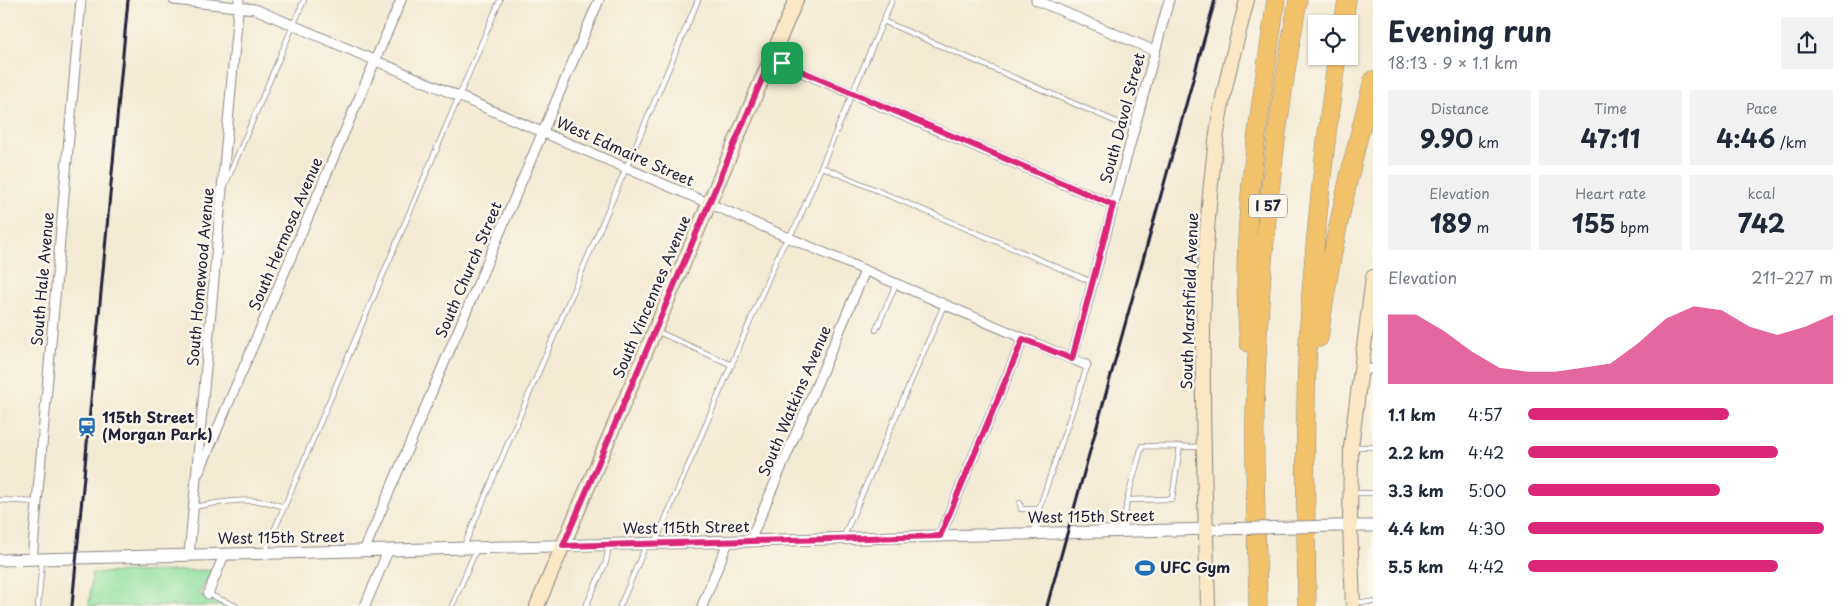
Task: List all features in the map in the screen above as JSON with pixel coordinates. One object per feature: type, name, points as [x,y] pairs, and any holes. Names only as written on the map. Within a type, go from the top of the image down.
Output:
[{"type":"highway","points":[[1255,414],[1248,324],[1248,218],[1253,160],[1276,0]]},
{"type":"highway","name":"I 57","points":[[1258,606],[1255,414],[1270,192],[1298,0]]},
{"type":"highway","points":[[1344,15],[1347,0]]},
{"type":"highway","points":[[1307,606],[1305,456],[1312,272],[1323,159],[1336,65]]},
{"type":"highway","points":[[1305,456],[1327,279],[1345,191],[1373,80]]},
{"type":"main road","name":"South Vincennes Avenue","points":[[537,606],[796,0]]},
{"type":"main road","name":"South Marshfield Avenue","points":[[1208,606],[1212,529],[1204,447],[1203,288],[1208,206],[1223,98],[1247,0]]},
{"type":"main road","points":[[1353,604],[1344,526],[1350,493],[1351,447],[1366,369],[1372,287]]},
{"type":"street","name":"South Hale Avenue","points":[[37,560],[37,502],[81,0]]},
{"type":"street","name":"West Edmaire Street","points":[[174,0],[239,3],[255,9],[544,130],[709,204],[1086,365]]},
{"type":"street","name":"South Hermosa Avenue","points":[[196,479],[401,0]]},
{"type":"street","name":"South Church Street","points":[[364,551],[599,0]]},
{"type":"street","points":[[1036,0],[1156,51]]},
{"type":"street","name":"South Davol Street","points":[[1072,359],[1169,0]]},
{"type":"street","name":"South Homewood Avenue","points":[[189,556],[224,188],[239,3]]},
{"type":"street","points":[[771,58],[1113,205]]},
{"type":"street","name":"South Watkins Avenue","points":[[750,541],[865,271]]},
{"type":"street","points":[[940,536],[1023,339]]},
{"type":"street","name":"West 115th Street","points":[[0,560],[1373,526]]},
{"type":"street","points":[[705,605],[728,542]]},
{"type":"street","points":[[365,606],[388,551]]},
{"type":"street","points":[[208,594],[224,555]]},
{"type":"lane","points":[[224,188],[304,0]]},
{"type":"lane","points":[[264,554],[500,0]]},
{"type":"lane","points":[[463,549],[698,0]]},
{"type":"lane","points":[[620,606],[651,544],[732,365],[781,249],[797,224],[892,0]]},
{"type":"lane","points":[[883,21],[1133,129]]},
{"type":"lane","points":[[822,167],[1092,282]]},
{"type":"lane","points":[[876,330],[896,284]]},
{"type":"lane","points":[[843,539],[944,305]]},
{"type":"lane","points":[[655,330],[732,365]]},
{"type":"lane","points":[[1034,534],[1038,509],[1087,368],[1086,365]]},
{"type":"lane","points":[[1123,532],[1127,500],[1142,446],[1204,447]]},
{"type":"lane","points":[[1127,500],[1172,499],[1180,446]]},
{"type":"lane","points":[[1351,447],[1373,447]]},
{"type":"lane","points":[[1350,493],[1373,492]]},
{"type":"lane","points":[[0,500],[37,502]]},
{"type":"lane","points":[[194,507],[247,500],[284,507]]},
{"type":"lane","points":[[1020,503],[1021,509],[1038,509]]},
{"type":"lane","points":[[586,606],[606,562],[609,545]]},
{"type":"lane","points":[[452,606],[477,548]]},
{"type":"lane","points":[[37,560],[38,606]]},
{"type":"lane","points":[[208,594],[236,606]]},
{"type":"lane","points":[[1353,604],[1373,602]]},
{"type":"green space","points":[[212,570],[199,594],[227,606],[89,606],[92,573]]},
{"type":"railway","points":[[72,606],[128,0]]},
{"type":"railway","points":[[1047,606],[1215,0]]},
{"type":"place","name":"115th Street (Morgan Park)","points":[[87,427]]},
{"type":"place","name":"UFC Gym","points":[[1145,568]]},
{"type":"route","points":[[771,58],[782,63],[1113,205],[1072,359],[1023,339],[940,536],[563,546],[771,58]]}]
